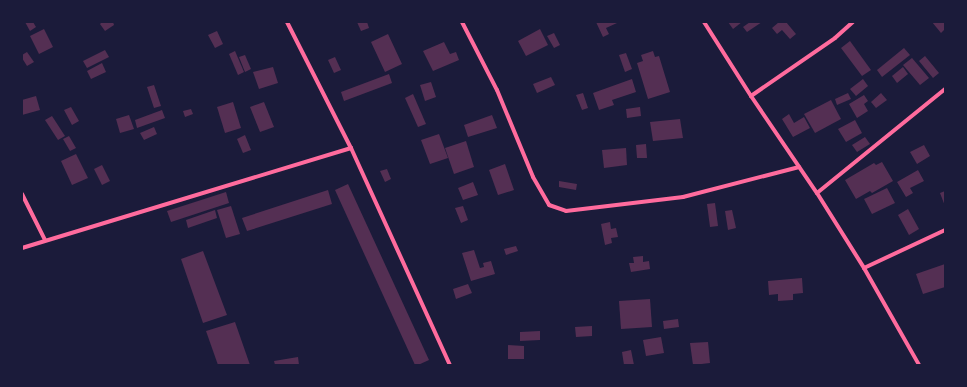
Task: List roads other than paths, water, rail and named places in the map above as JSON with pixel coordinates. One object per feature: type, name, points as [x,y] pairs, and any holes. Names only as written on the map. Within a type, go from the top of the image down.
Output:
[{"type":"street","points":[[287,22],[351,148],[450,365]]},
{"type":"street","points":[[462,22],[498,90],[533,176],[549,205],[566,211],[683,197],[799,166]]},
{"type":"street","points":[[704,22],[751,96],[817,193],[864,268],[919,365]]},
{"type":"street","points":[[751,96],[835,38],[853,22]]},
{"type":"street","points":[[817,193],[945,89]]},
{"type":"street","points":[[22,248],[351,148]]},
{"type":"street","points":[[22,194],[45,240]]},
{"type":"street","points":[[864,268],[945,230]]}]
